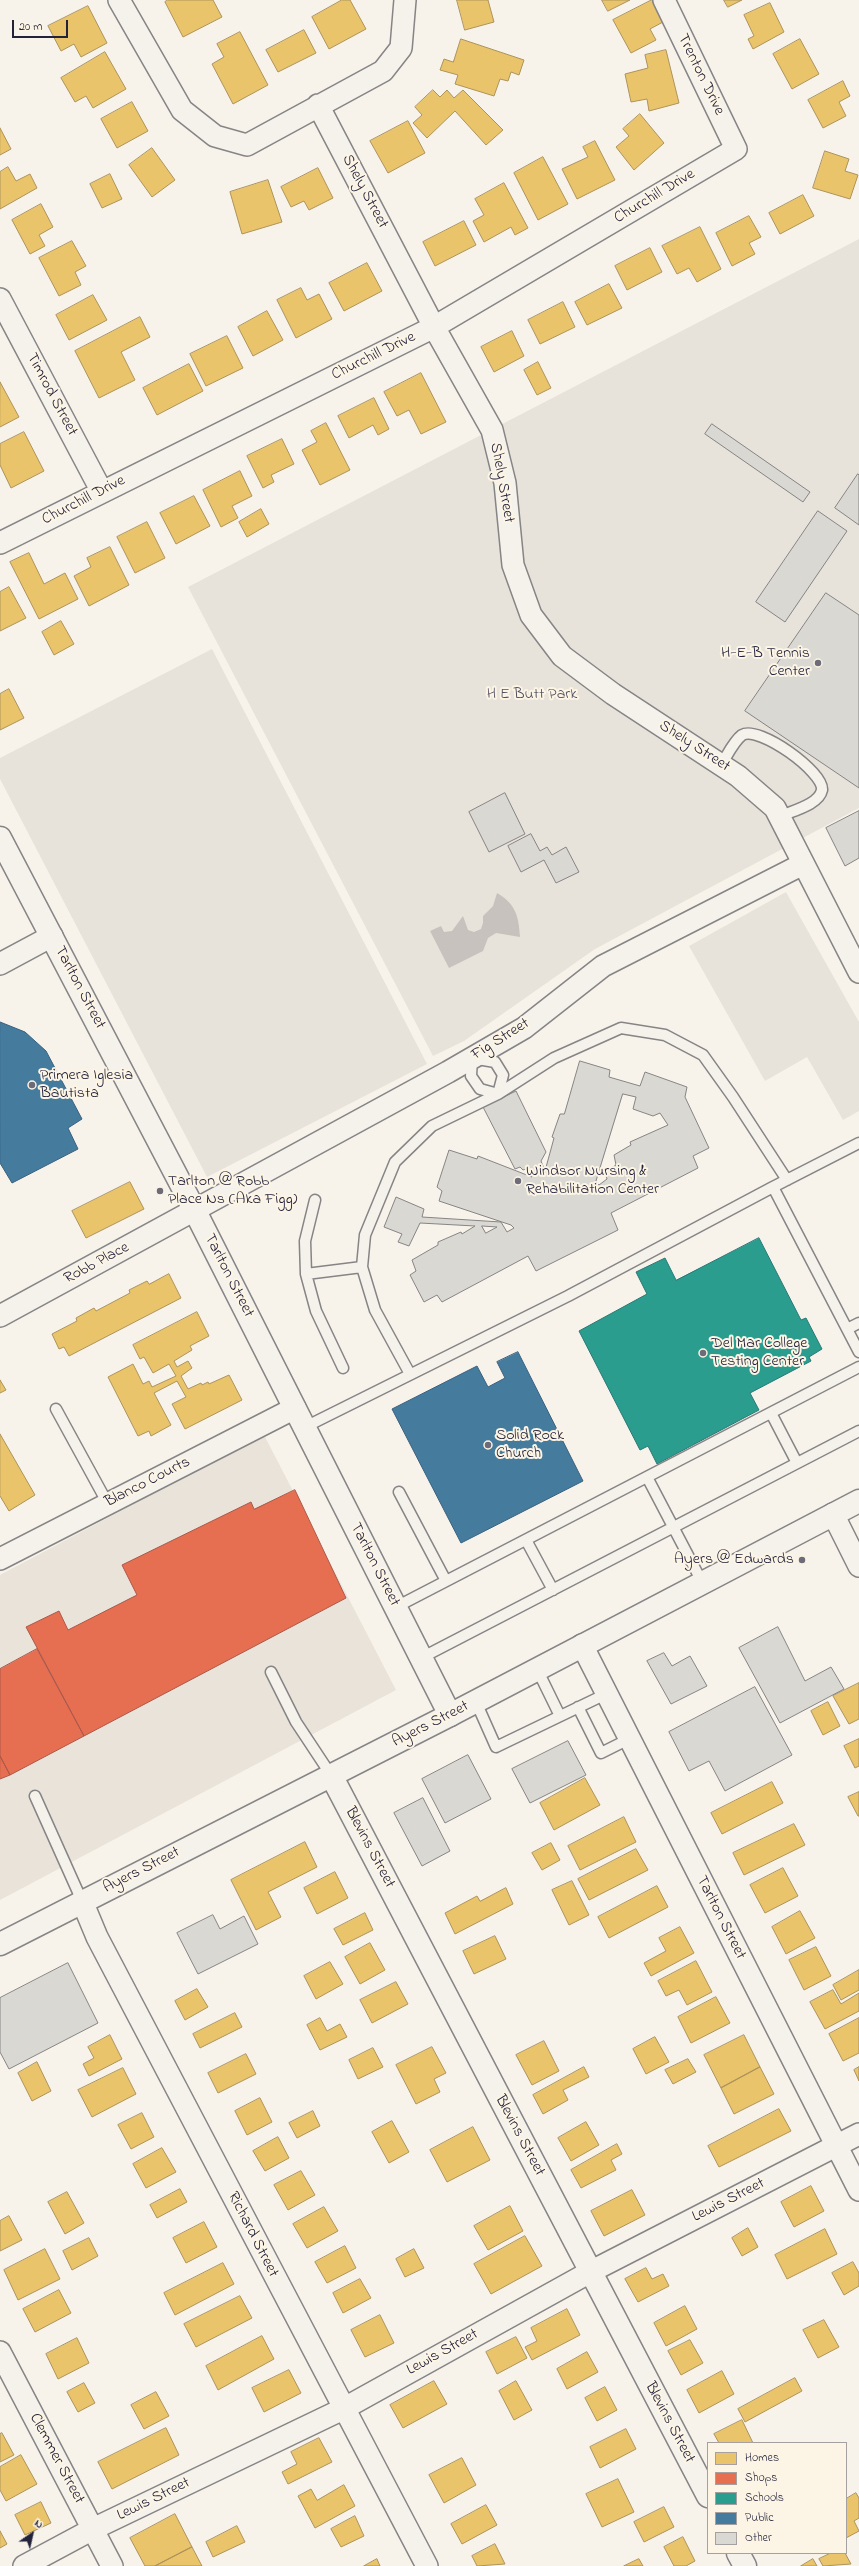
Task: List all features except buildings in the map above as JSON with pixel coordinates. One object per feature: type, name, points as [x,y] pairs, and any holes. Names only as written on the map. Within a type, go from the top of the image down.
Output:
[{"type":"street","points":[[119,0],[182,110],[215,136],[247,145],[318,105],[383,71],[401,48],[405,0]]},
{"type":"street","name":"Trenton Drive","points":[[664,0],[736,150]]},
{"type":"street","name":"Shely Street","points":[[318,105],[434,327],[492,430],[505,483],[513,565],[531,615],[562,656],[613,694],[738,776],[775,808],[859,972]]},
{"type":"street","name":"Churchill Drive","points":[[0,543],[434,327],[736,150]]},
{"type":"street","name":"Timrod Street","points":[[0,299],[102,492]]},
{"type":"street","name":"Tarlton Street","points":[[0,838],[195,1211],[450,1715]]},
{"type":"street","name":"Fig Street","points":[[195,1211],[524,1028],[603,966],[803,864]]},
{"type":"street","points":[[0,964],[52,936]]},
{"type":"street","name":"Robb Place","points":[[0,1316],[195,1211]]},
{"type":"street","name":"Blanco Courts","points":[[0,1559],[108,1504],[300,1417]]},
{"type":"street","name":"Ayers Street","points":[[0,1944],[476,1702],[537,1668],[859,1501]]},
{"type":"street","points":[[833,1514],[859,1566]]},
{"type":"street","name":"Tarlton Street","points":[[582,1645],[859,2190]]},
{"type":"street","name":"Blevins Street","points":[[331,1775],[707,2494]]},
{"type":"street","name":"Richard Street","points":[[82,1901],[97,1937],[343,2409],[427,2566]]},
{"type":"street","name":"Lewis Street","points":[[24,2566],[93,2529],[343,2409],[590,2272],[859,2134]]},
{"type":"street","name":"Clemmer Street","points":[[0,2352],[112,2566]]},
{"type":"street","points":[[739,2554],[745,2566]]},
{"type":"lane","points":[[721,765],[742,735],[751,733],[772,741],[813,771],[820,781],[822,790],[817,799],[779,816]]},
{"type":"lane","points":[[410,1374],[375,1310],[362,1267],[365,1235],[394,1162],[432,1126],[498,1094],[554,1058],[621,1028],[664,1035],[703,1055],[733,1096],[787,1180]]},
{"type":"lane","points":[[472,1058],[494,1062],[503,1074],[498,1094],[480,1089],[471,1076],[472,1058]]},
{"type":"lane","points":[[300,1417],[410,1374],[568,1296],[859,1143]]},
{"type":"lane","points":[[773,1187],[859,1352]]},
{"type":"lane","points":[[316,1200],[305,1240],[306,1274],[316,1311],[343,1368]]},
{"type":"lane","points":[[306,1274],[362,1267]]},
{"type":"lane","points":[[847,1329],[859,1323]]},
{"type":"lane","points":[[396,1607],[859,1367]]},
{"type":"lane","points":[[56,1409],[108,1504]]},
{"type":"lane","points":[[770,1413],[797,1464]]},
{"type":"lane","points":[[421,1658],[859,1431]]},
{"type":"lane","points":[[647,1477],[702,1582]]},
{"type":"lane","points":[[399,1492],[446,1581]]},
{"type":"lane","points":[[526,1540],[553,1590]]},
{"type":"lane","points":[[537,1668],[560,1716]]},
{"type":"lane","points":[[271,1672],[296,1722],[331,1775]]},
{"type":"lane","points":[[476,1702],[496,1747],[606,1694]]},
{"type":"lane","points":[[578,1707],[601,1753],[629,1739]]},
{"type":"lane","points":[[35,1796],[82,1901]]},
{"type":"shaded area","points":[[497,893],[508,901],[515,911],[519,923],[520,937],[496,933],[488,938],[483,951],[449,968],[430,931],[441,926],[444,932],[452,931],[463,916],[468,930],[474,932],[481,929],[483,916],[493,906]]},
{"type":"shaded area","points":[[264,1435],[396,1690],[0,1900],[0,1575]]},
{"type":"green space","name":"H E Butt Park","points":[[859,239],[859,808],[595,949],[464,1041],[433,1056],[188,587]]},
{"type":"green space","points":[[212,649],[427,1064],[207,1177],[0,779],[0,758]]},
{"type":"green space","points":[[786,892],[859,1022],[859,1111],[843,1120],[807,1057],[765,1081],[689,946]]},
{"type":"place","name":"H-E-B Tennis Center","points":[[818,663]]},
{"type":"place","name":"Primera Iglesia Bautista","points":[[32,1085]]},
{"type":"place","name":"Windsor Nursing & Rehabilitation Center","points":[[518,1181]]},
{"type":"place","name":"Tarlton @ Robb Place Ns (Aka Figg)","points":[[160,1191]]},
{"type":"place","name":"Del Mar College Testing Center","points":[[703,1353]]},
{"type":"place","name":"Solid Rock Church","points":[[488,1445]]},
{"type":"place","name":"Ayers @ Edwards","points":[[802,1560]]}]
